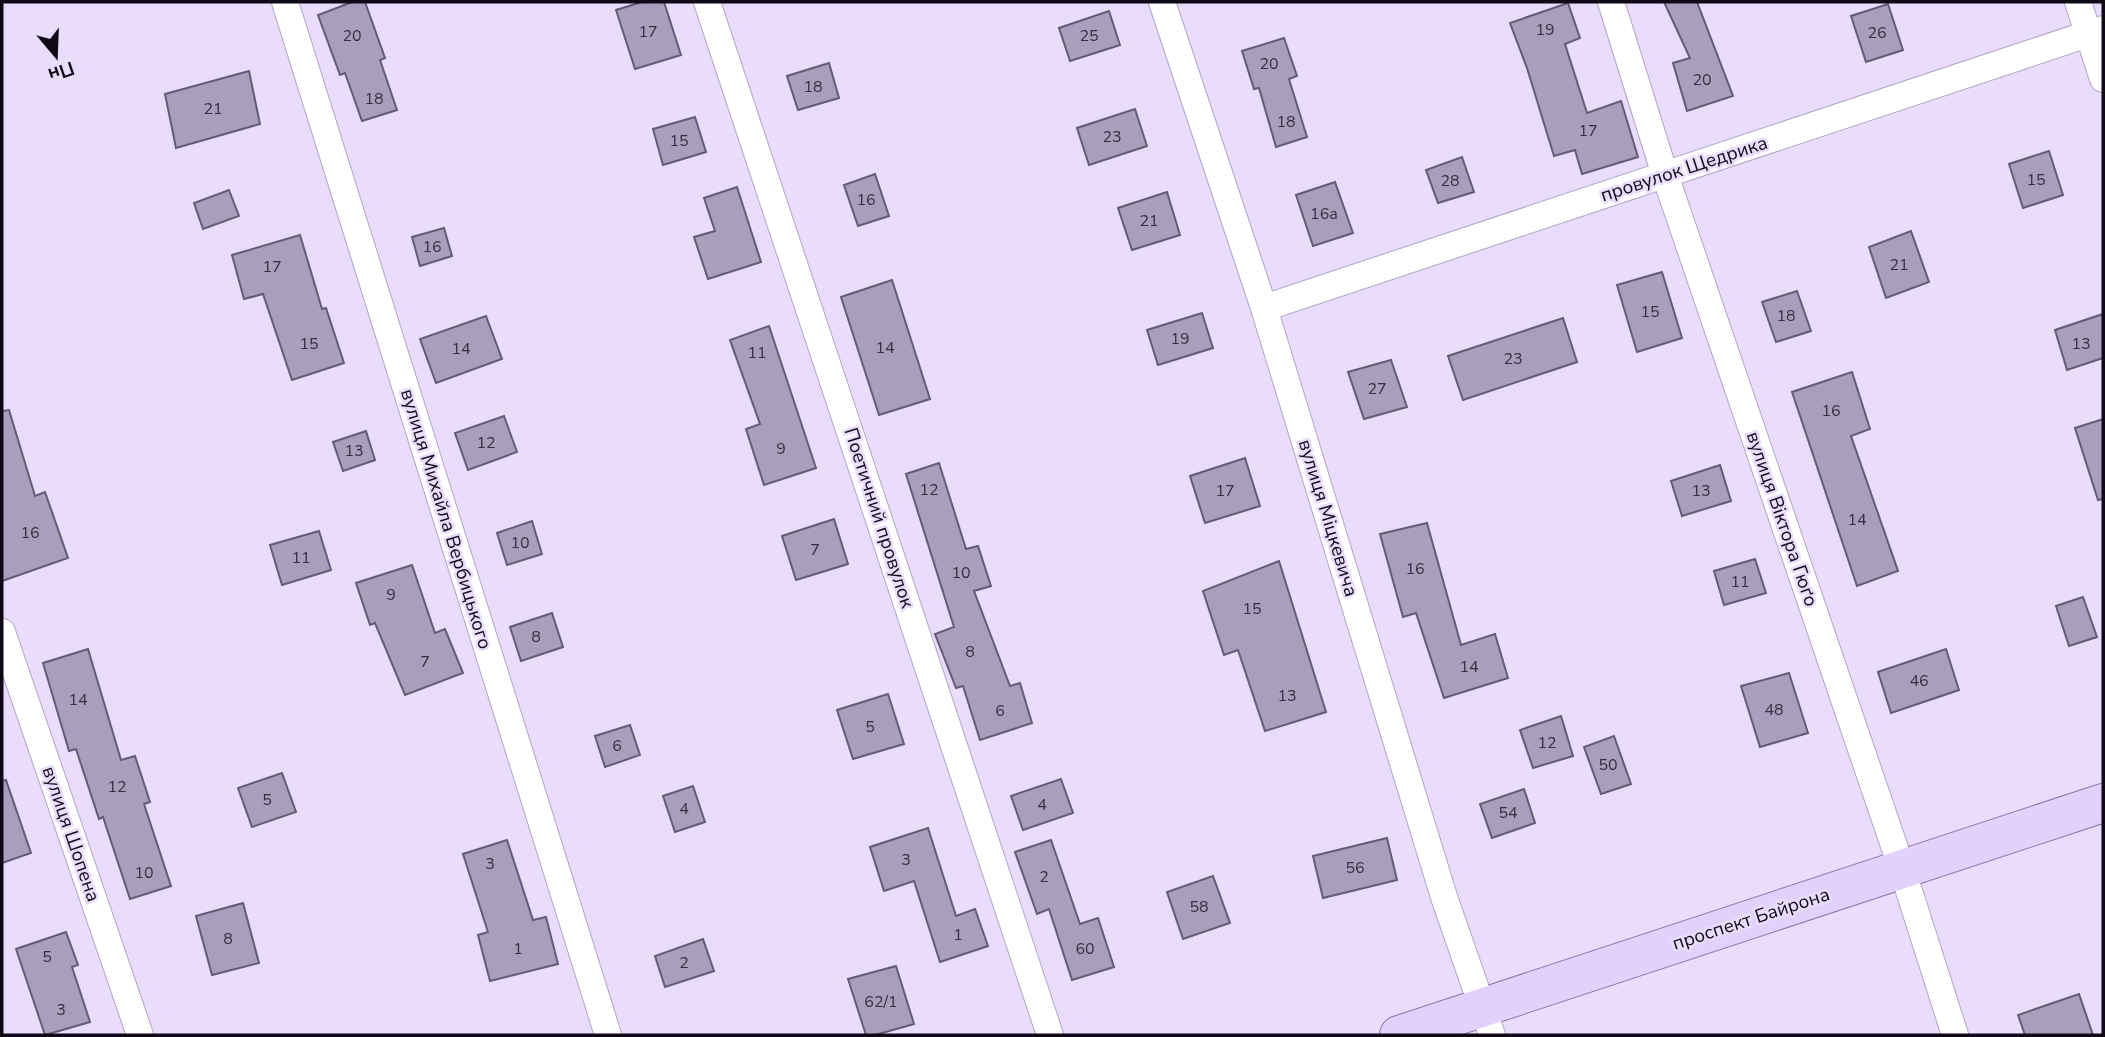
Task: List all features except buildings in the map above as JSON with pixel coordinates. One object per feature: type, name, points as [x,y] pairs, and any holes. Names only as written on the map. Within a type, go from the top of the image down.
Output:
[{"type":"main road","name":"проспект Байрона","points":[[1399,1035],[1488,1021],[1902,869],[2103,803]]},
{"type":"street","name":"вулиця Михайла Вербицького","points":[[285,2],[608,1035]]},
{"type":"street","name":"Поетичний провулок","points":[[707,2],[1050,1035]]},
{"type":"street","name":"вулиця Міцкевича","points":[[1162,2],[1264,308],[1444,897],[1488,1021]]},
{"type":"street","name":"вулиця Віктора Гюґо","points":[[1611,2],[1665,176],[1902,869],[1955,1035]]},
{"type":"street","points":[[2078,2],[2096,31],[2103,79]]},
{"type":"street","name":"провулок Щедрика","points":[[1264,308],[2096,31]]},
{"type":"street","name":"вулиця Шопена","points":[[2,632],[140,1035]]}]
